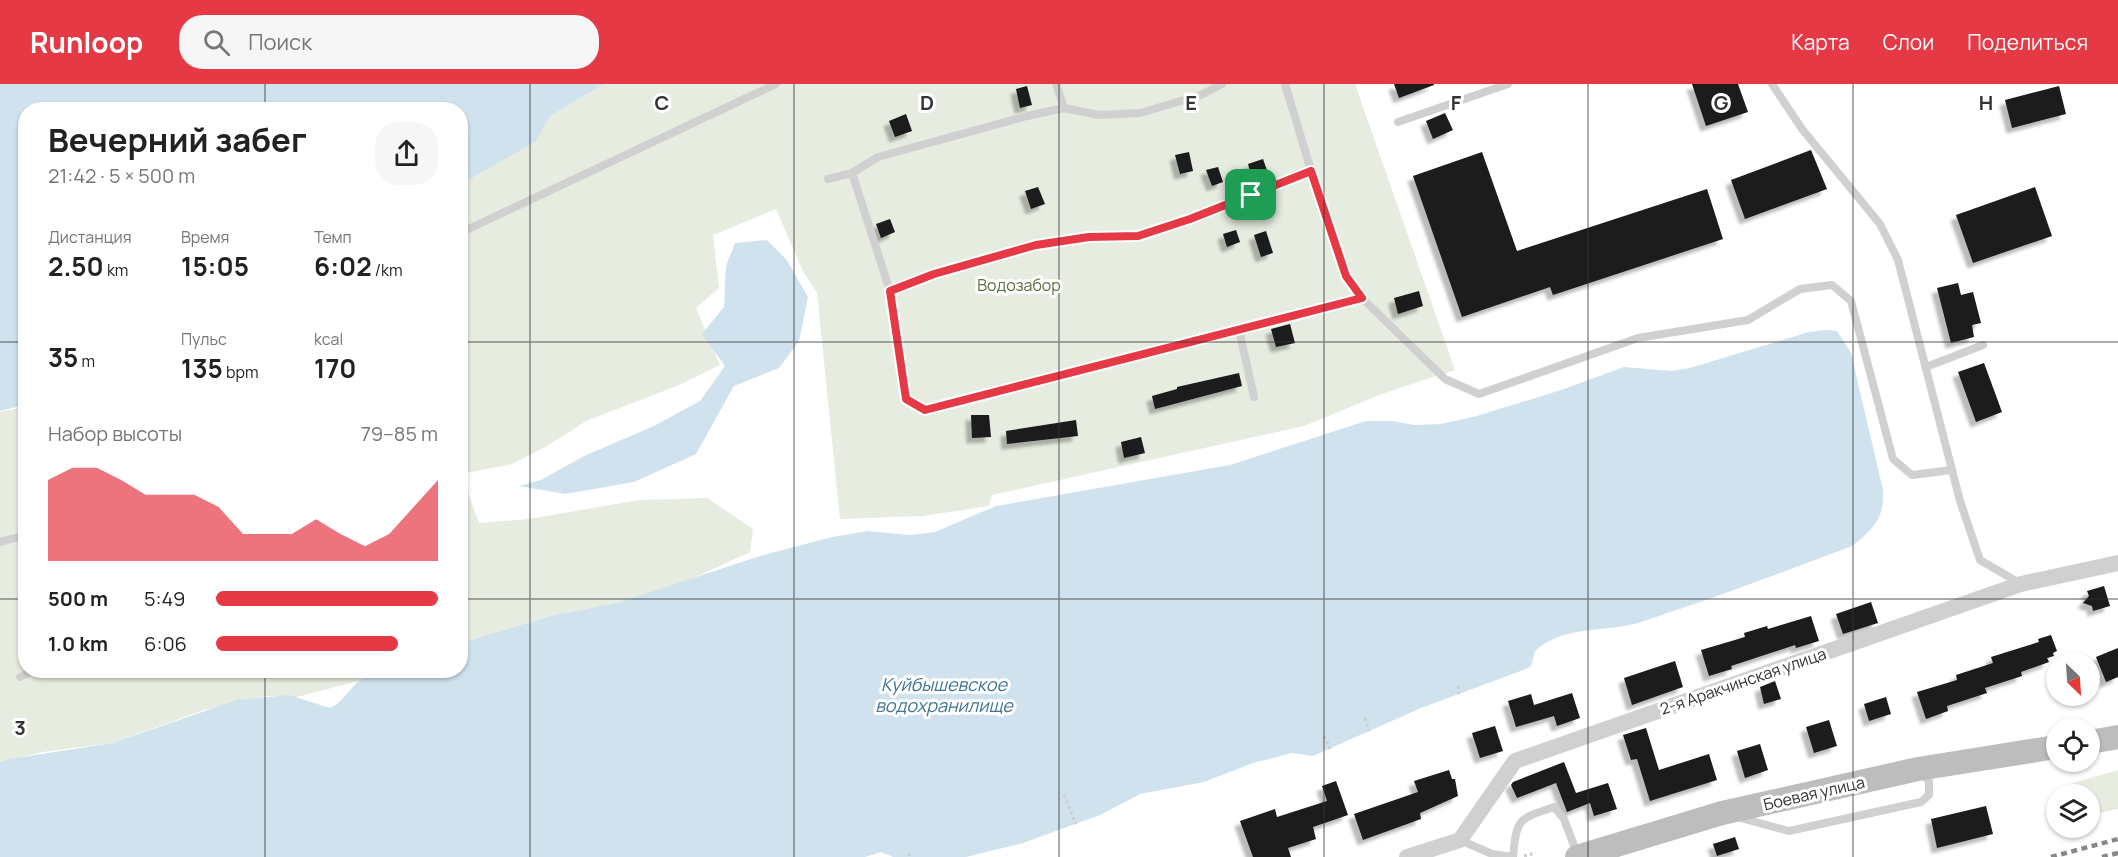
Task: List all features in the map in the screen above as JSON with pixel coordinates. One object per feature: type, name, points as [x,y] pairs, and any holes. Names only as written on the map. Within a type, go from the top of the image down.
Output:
[{"type":"main road","points":[[2100,740],[2118,737]]},
{"type":"main road","name":"Боевая улица","points":[[1577,857],[1722,813],[1918,769],[2046,749]]},
{"type":"street","name":"2-я Аракчинская улица","points":[[1460,840],[1515,761],[2021,584],[2118,563]]},
{"type":"street","points":[[1407,857],[1460,840]]},
{"type":"lane","points":[[468,229],[776,84]]},
{"type":"lane","points":[[1056,84],[1064,108]]},
{"type":"lane","points":[[828,179],[852,173],[887,155],[1064,108],[1099,116],[1140,112],[1201,95],[1222,84]]},
{"type":"lane","points":[[1285,84],[1346,276],[1362,298],[1445,379],[1479,394],[1638,338],[1748,320],[1800,290],[1832,285],[1851,301],[1893,459],[1912,475],[1952,470]]},
{"type":"lane","points":[[1398,122],[1508,84]]},
{"type":"lane","points":[[1772,84],[1802,129],[1880,224],[1898,260],[1952,470],[1980,560],[2021,584]]},
{"type":"lane","points":[[890,291],[934,274],[1036,245],[1089,237],[1138,236],[1190,219],[1311,171]]},
{"type":"lane","points":[[852,173],[890,291],[906,399],[925,410],[1362,298]]},
{"type":"lane","points":[[1239,330],[1254,397]]},
{"type":"lane","points":[[1926,367],[1983,345]]},
{"type":"lane","points":[[0,542],[18,537]]},
{"type":"lane","points":[[1722,813],[1789,831],[1921,802],[1929,795],[1929,781],[1918,769]]},
{"type":"lane","points":[[1460,840],[1492,854],[1513,857],[1516,827],[1527,815],[1554,807],[1564,819],[1577,857]]},
{"type":"path","points":[[1458,686],[1459,694]]},
{"type":"path","points":[[1365,718],[1369,730]]},
{"type":"path","points":[[1324,736],[1330,749]]},
{"type":"path","points":[[1064,795],[1076,824]]},
{"type":"path","points":[[1522,857],[1536,853]]},
{"type":"green space","name":"Водозабор","points":[[604,84],[1355,84],[1455,370],[1379,395],[1304,426],[992,495],[989,506],[923,516],[840,519],[817,293],[803,271],[776,209],[713,235],[719,288],[696,308],[720,365],[677,386],[588,420],[547,446],[512,464],[468,473],[468,179],[534,142],[550,116]]},
{"type":"green space","points":[[18,408],[18,678],[363,678],[297,697],[266,696],[204,710],[112,743],[43,752],[0,762],[0,412]]},
{"type":"green space","name":"Водозабор","points":[[468,493],[479,523],[529,519],[639,500],[707,498],[753,529],[750,552],[687,581],[620,602],[550,616],[468,641]]},
{"type":"green space","points":[[2118,770],[2118,809],[2100,813],[2100,784],[2073,783]]},
{"type":"water","points":[[0,84],[604,84],[550,116],[535,142],[468,180],[468,102],[18,102],[18,407],[0,411]]},
{"type":"water","points":[[767,240],[786,259],[808,297],[799,341],[779,368],[734,386],[696,454],[634,482],[565,494],[519,486],[541,480],[584,456],[654,426],[700,401],[725,366],[702,334],[724,307],[726,266],[735,243]]},
{"type":"water","name":"Куйбышевское водохранилище","points":[[1837,331],[1851,353],[1883,490],[1880,515],[1872,528],[1852,546],[1644,621],[1560,636],[1535,651],[1531,666],[1526,669],[1421,708],[1313,756],[1292,753],[1253,763],[1204,782],[1140,794],[1100,815],[1023,843],[966,857],[893,857],[881,852],[865,857],[0,857],[0,762],[10,759],[112,743],[237,700],[289,695],[330,708],[362,678],[468,678],[468,641],[550,616],[620,602],[760,556],[832,537],[868,531],[910,535],[935,532],[996,506],[1230,465],[1366,421],[1392,421],[1414,425],[1441,424],[1477,416],[1561,390],[1624,367],[1671,371],[1690,368],[1809,332]]},
{"type":"building","points":[[1394,84],[1434,84],[1434,85],[1399,98]]},
{"type":"building","points":[[1692,84],[1738,84],[1748,112],[1706,126]]},
{"type":"building","points":[[1027,86],[1032,105],[1020,108],[1016,89]]},
{"type":"building","points":[[2059,86],[2066,114],[2012,128],[2005,100]]},
{"type":"building","points":[[1445,113],[1453,130],[1433,139],[1426,121]]},
{"type":"building","points":[[906,114],[912,131],[895,137],[889,121]]},
{"type":"building","points":[[1811,150],[1827,189],[1745,219],[1731,180]]},
{"type":"building","points":[[1189,152],[1193,171],[1180,174],[1175,155]]},
{"type":"building","points":[[1482,152],[1517,251],[1707,189],[1723,239],[1553,295],[1550,287],[1462,317],[1413,176]]},
{"type":"building","points":[[1263,159],[1269,176],[1253,181],[1248,164]]},
{"type":"building","points":[[1218,167],[1223,182],[1212,186],[1206,170]]},
{"type":"building","points":[[1038,187],[1045,204],[1031,209],[1025,191]]},
{"type":"building","points":[[2035,187],[2052,236],[1973,263],[1956,215]]},
{"type":"building","points":[[890,219],[895,232],[881,238],[876,224]]},
{"type":"building","points":[[1236,230],[1240,242],[1227,247],[1223,234]]},
{"type":"building","points":[[1266,231],[1273,253],[1261,257],[1254,235]]},
{"type":"building","points":[[1958,283],[1961,295],[1973,292],[1981,323],[1972,325],[1974,337],[1951,343],[1937,288]]},
{"type":"building","points":[[1419,291],[1423,306],[1398,314],[1394,298]]},
{"type":"building","points":[[1290,324],[1295,343],[1276,347],[1271,329]]},
{"type":"building","points":[[1984,363],[2002,412],[1976,422],[1958,372]]},
{"type":"building","points":[[1239,373],[1242,386],[1155,409],[1152,396],[1177,389],[1177,387]]},
{"type":"building","points":[[971,415],[989,415],[991,437],[972,438]]},
{"type":"building","points":[[1076,420],[1078,436],[1007,444],[1006,431]]},
{"type":"building","points":[[1141,437],[1145,453],[1124,458],[1121,442]]},
{"type":"building","points":[[2104,586],[2110,606],[2093,611],[2092,606],[2083,603],[2089,596],[2087,591]]},
{"type":"building","points":[[1871,602],[1878,623],[1843,634],[1836,614]]},
{"type":"building","points":[[1811,616],[1819,641],[1796,648],[1795,645],[1731,666],[1732,669],[1709,676],[1701,650],[1745,637],[1744,633],[1767,626],[1768,629]]},
{"type":"building","points":[[2051,635],[2057,651],[2046,652],[2046,663],[2021,672],[2022,676],[1985,688],[1987,693],[1947,706],[1948,711],[1926,719],[1917,692],[1957,680],[1956,675],[1993,663],[1991,657],[2039,642],[2038,639]]},
{"type":"building","points":[[2118,648],[2118,677],[2106,682],[2100,667],[2100,655]]},
{"type":"building","points":[[1675,661],[1683,687],[1632,705],[1624,678]]},
{"type":"building","points":[[1775,681],[1781,699],[1764,704],[1760,687]]},
{"type":"building","points":[[1572,693],[1580,718],[1557,726],[1554,716],[1516,727],[1508,701],[1531,694],[1534,705]]},
{"type":"building","points":[[1886,697],[1891,714],[1869,721],[1864,704]]},
{"type":"building","points":[[1829,720],[1837,746],[1814,753],[1806,727]]},
{"type":"building","points":[[1495,726],[1503,751],[1480,758],[1472,733]]},
{"type":"building","points":[[1646,728],[1659,770],[1709,754],[1717,780],[1650,801],[1637,759],[1631,760],[1623,735]]},
{"type":"building","points":[[1760,744],[1768,770],[1745,778],[1737,751]]},
{"type":"building","points":[[1564,762],[1576,793],[1608,783],[1617,809],[1594,816],[1590,803],[1567,812],[1556,783],[1517,798],[1511,785],[1513,782]]},
{"type":"building","points":[[1449,770],[1452,779],[1455,779],[1458,796],[1420,813],[1421,819],[1363,840],[1354,814],[1418,792],[1414,781]]},
{"type":"building","points":[[1336,781],[1348,815],[1313,827],[1316,839],[1288,848],[1291,857],[1253,857],[1240,821],[1275,809],[1277,817],[1327,801],[1322,786]]},
{"type":"building","points":[[1986,806],[1993,834],[1937,848],[1931,819]]},
{"type":"building","points":[[1735,837],[1739,849],[1717,856],[1713,844]]},
{"type":"railway","points":[[2051,857],[2118,839]]},
{"type":"railway","points":[[2102,857],[2118,853]]},
{"type":"route","points":[[1311,171],[1332,240],[1346,276],[1362,298],[925,410],[906,399],[890,291],[934,274],[1036,245],[1089,237],[1138,236],[1251,195],[1311,171]]}]
